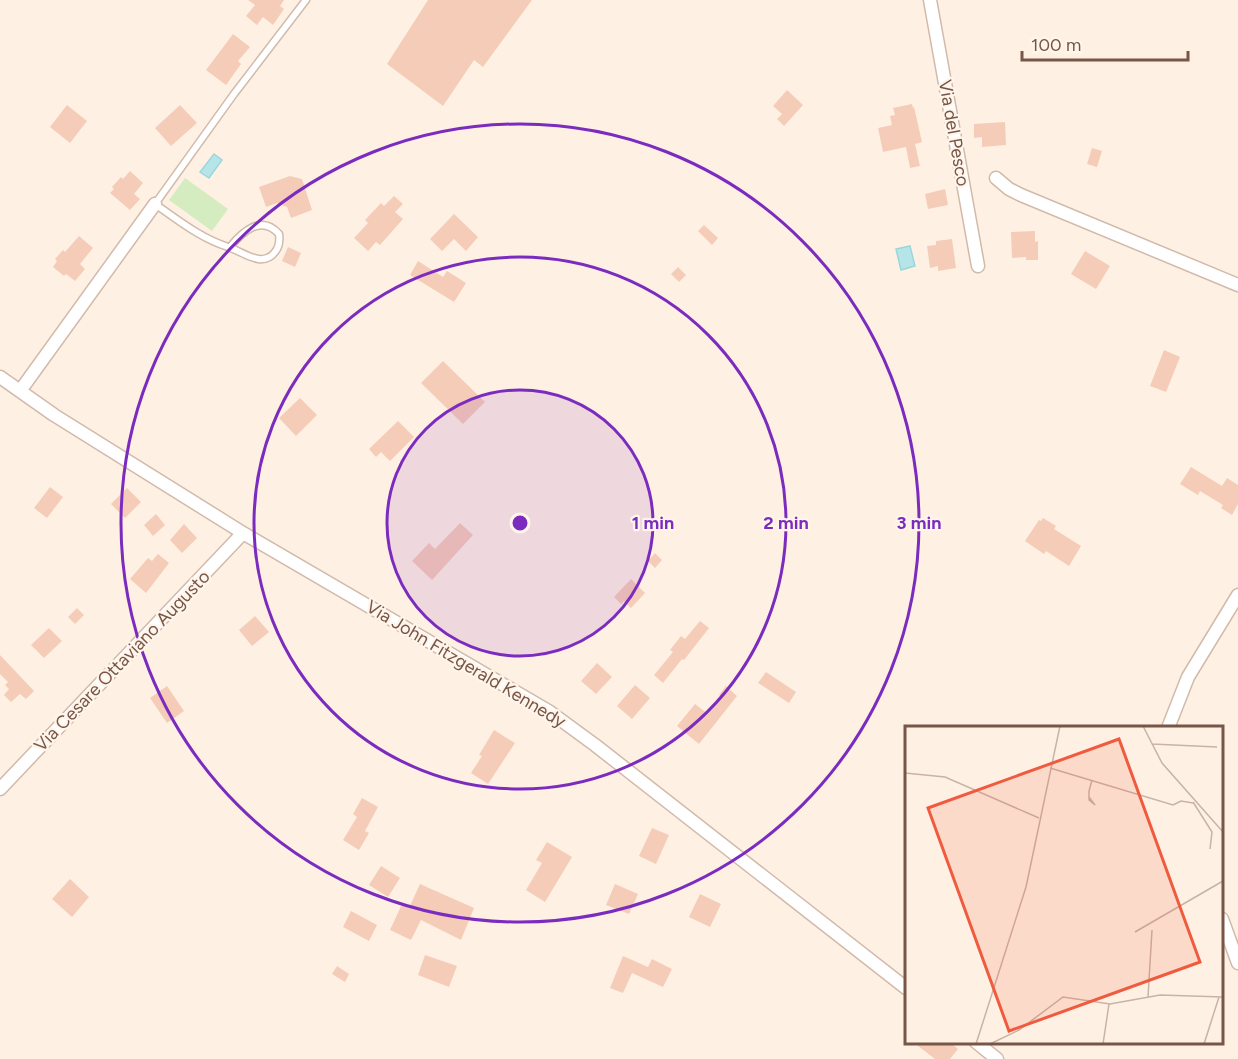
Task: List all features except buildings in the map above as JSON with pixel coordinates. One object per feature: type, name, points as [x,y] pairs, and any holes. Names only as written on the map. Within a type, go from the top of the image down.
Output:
[{"type":"street","name":"Via del Pesco","points":[[930,0],[978,266]]},
{"type":"street","points":[[996,178],[1006,188],[1021,195],[1238,285]]},
{"type":"street","points":[[20,391],[155,204]]},
{"type":"street","name":"Via John Fitzgerald Kennedy","points":[[0,377],[54,416],[243,533],[485,673],[556,717],[905,987]]},
{"type":"street","name":"Via Cesare Ottaviano Augusto","points":[[0,789],[243,533]]},
{"type":"street","points":[[1169,726],[1188,677],[1238,595]]},
{"type":"street","points":[[1223,924],[1238,963]]},
{"type":"street","points":[[978,1044],[997,1059]]},
{"type":"lane","points":[[230,247],[242,232],[255,226],[268,226],[279,234],[277,249],[267,258],[247,257],[230,247],[202,237],[155,204],[234,94],[306,0]]},
{"type":"green space","points":[[185,178],[228,209],[212,231],[169,200]]},
{"type":"water","points":[[214,154],[222,160],[209,178],[200,172]]},
{"type":"water","points":[[910,246],[915,266],[901,270],[896,249]]}]
